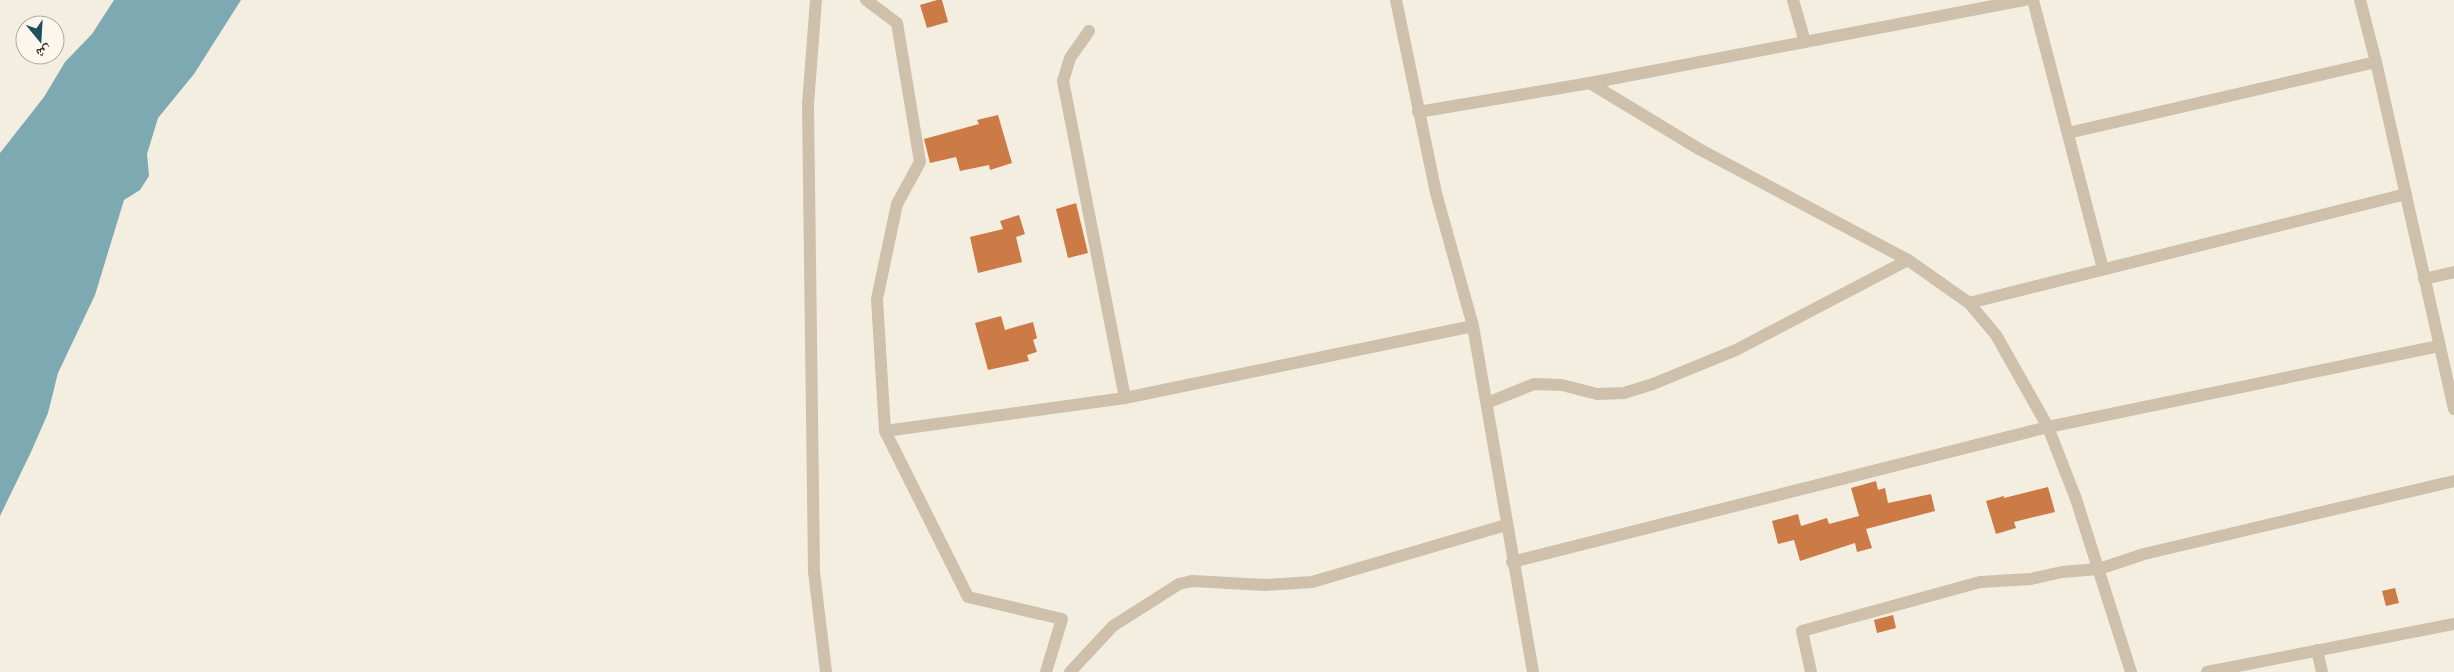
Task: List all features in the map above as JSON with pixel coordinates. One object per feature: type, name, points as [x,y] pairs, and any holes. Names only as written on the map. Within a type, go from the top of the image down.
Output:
[{"type":"street","points":[[816,0],[808,104],[814,572],[826,672]]},
{"type":"street","points":[[866,0],[897,23],[920,162],[897,204],[877,299],[885,431],[968,597],[1062,619],[1046,672]]},
{"type":"street","points":[[1396,0],[1436,193],[1473,326],[1512,562],[1533,672]]},
{"type":"street","points":[[1793,0],[1805,42]]},
{"type":"street","points":[[1418,112],[1590,83],[2024,0]]},
{"type":"street","points":[[2033,0],[2103,270]]},
{"type":"street","points":[[2360,0],[2376,62],[2454,409]]},
{"type":"street","points":[[1089,31],[1070,58],[1063,81],[1125,398]]},
{"type":"street","points":[[2068,134],[2376,62]]},
{"type":"street","points":[[1590,83],[1699,149],[1812,211],[1908,260],[1969,303],[1996,335],[2048,428],[2076,499],[2131,672]]},
{"type":"street","points":[[1969,303],[2406,194]]},
{"type":"street","points":[[1487,403],[1534,384],[1562,385],[1597,394],[1624,393],[1653,384],[1736,350],[1908,260]]},
{"type":"street","points":[[2424,279],[2454,272]]},
{"type":"street","points":[[885,431],[1125,398],[1473,326]]},
{"type":"street","points":[[1512,562],[2048,428],[2439,346]]},
{"type":"street","points":[[1811,672],[1802,631],[1980,582],[2031,579],[2062,572],[2099,569],[2144,554],[2454,481]]},
{"type":"street","points":[[1070,672],[1113,626],[1179,584],[1192,581],[1265,585],[1312,582],[1506,525]]},
{"type":"street","points":[[2207,672],[2454,624]]},
{"type":"street","points":[[2317,650],[2322,672]]},
{"type":"water","points":[[114,0],[241,0],[194,74],[158,118],[147,154],[149,176],[140,190],[124,200],[95,295],[58,373],[48,413],[0,516],[0,153],[44,97],[63,65],[65,65],[65,62],[92,34]]},
{"type":"building","points":[[942,0],[948,22],[927,28],[920,5]]},
{"type":"building","points":[[998,115],[1012,163],[990,170],[989,165],[960,171],[956,157],[930,163],[924,139],[979,124],[977,120]]},
{"type":"building","points":[[1076,203],[1088,253],[1068,258],[1056,209]]},
{"type":"building","points":[[1019,215],[1025,234],[1016,237],[1022,262],[978,273],[970,237],[1003,229],[1000,221]]},
{"type":"building","points":[[1001,316],[1005,330],[1033,322],[1037,338],[1033,340],[1037,352],[1027,355],[1029,361],[988,370],[975,323]]},
{"type":"building","points":[[1876,481],[1878,490],[1885,488],[1888,503],[1931,494],[1935,511],[1866,529],[1872,548],[1857,552],[1855,543],[1800,561],[1794,540],[1778,544],[1772,521],[1798,514],[1801,526],[1827,518],[1829,524],[1859,516],[1851,488]]},
{"type":"building","points":[[2048,487],[2055,512],[2014,522],[2016,528],[1996,534],[1986,501]]},
{"type":"building","points":[[2395,588],[2399,603],[2386,606],[2382,591]]},
{"type":"building","points":[[1893,615],[1896,628],[1877,633],[1874,620]]}]
